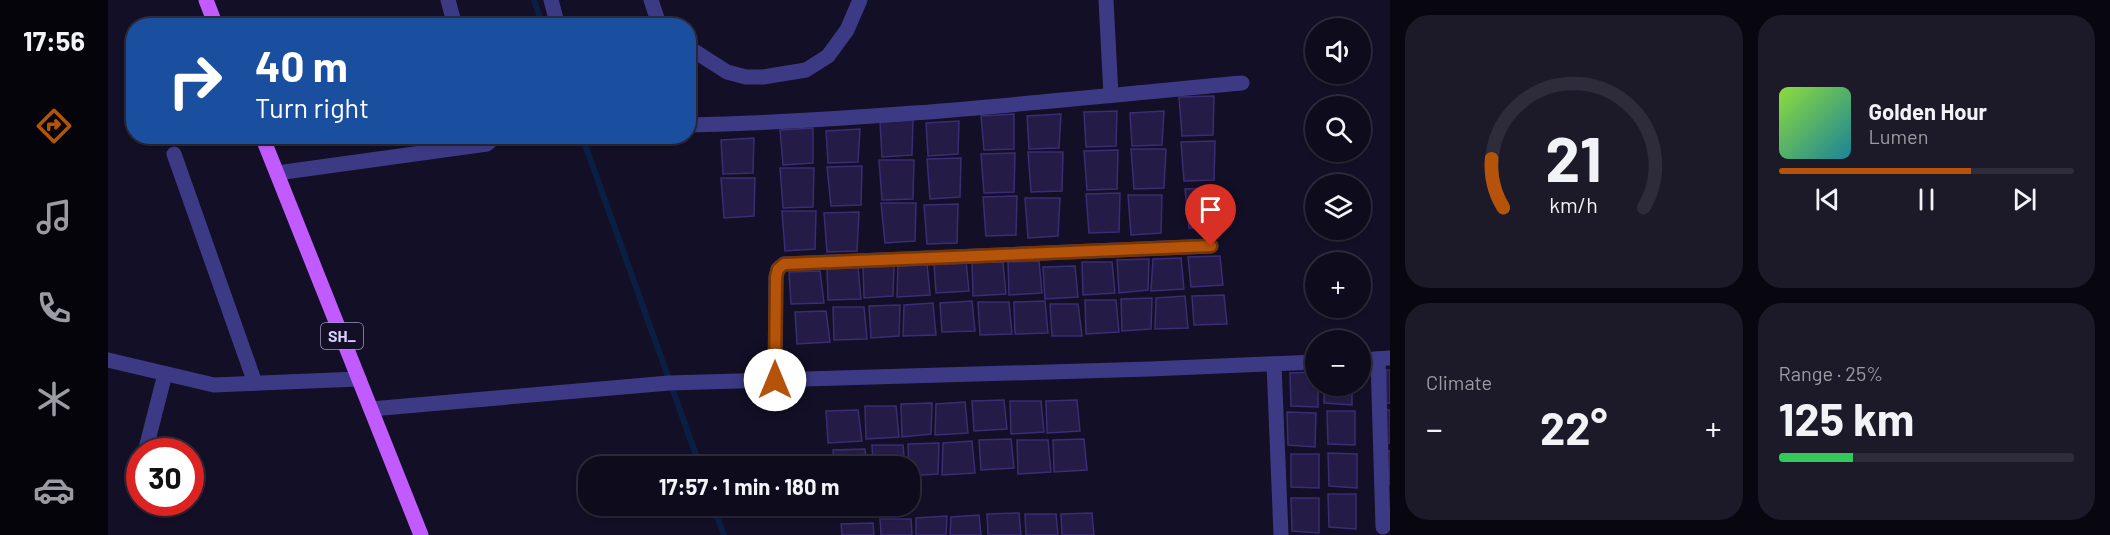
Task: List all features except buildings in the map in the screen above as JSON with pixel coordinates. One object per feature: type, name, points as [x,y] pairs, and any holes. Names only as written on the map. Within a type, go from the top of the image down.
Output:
[{"type":"main road","points":[[206,0],[213,18]]},
{"type":"main road","name":"SH_","points":[[265,144],[421,535]]},
{"type":"street","points":[[448,0],[453,18]]},
{"type":"street","points":[[551,0],[556,18]]},
{"type":"street","points":[[651,0],[657,18]]},
{"type":"street","points":[[696,52],[727,72],[746,77],[763,77],[806,70],[828,56],[847,30],[860,0]]},
{"type":"street","points":[[1106,0],[1111,95]]},
{"type":"street","points":[[696,125],[763,123],[930,112],[1242,83]]},
{"type":"street","points":[[277,173],[487,144]]},
{"type":"street","points":[[174,154],[255,383]]},
{"type":"street","points":[[775,380],[776,277],[778,269],[784,264],[1211,246]]},
{"type":"street","points":[[1383,527],[1384,358]]},
{"type":"street","points":[[108,360],[214,385],[359,379]]},
{"type":"street","points":[[371,409],[669,383],[1305,363]]},
{"type":"street","points":[[1274,364],[1281,535]]},
{"type":"street","points":[[149,438],[165,374]]},
{"type":"waterway","points":[[534,0],[540,18]]},
{"type":"waterway","points":[[585,144],[696,456]]},
{"type":"waterway","points":[[717,516],[724,535]]},
{"type":"route","points":[[775,380],[776,277],[778,269],[784,264],[1211,246]]}]
